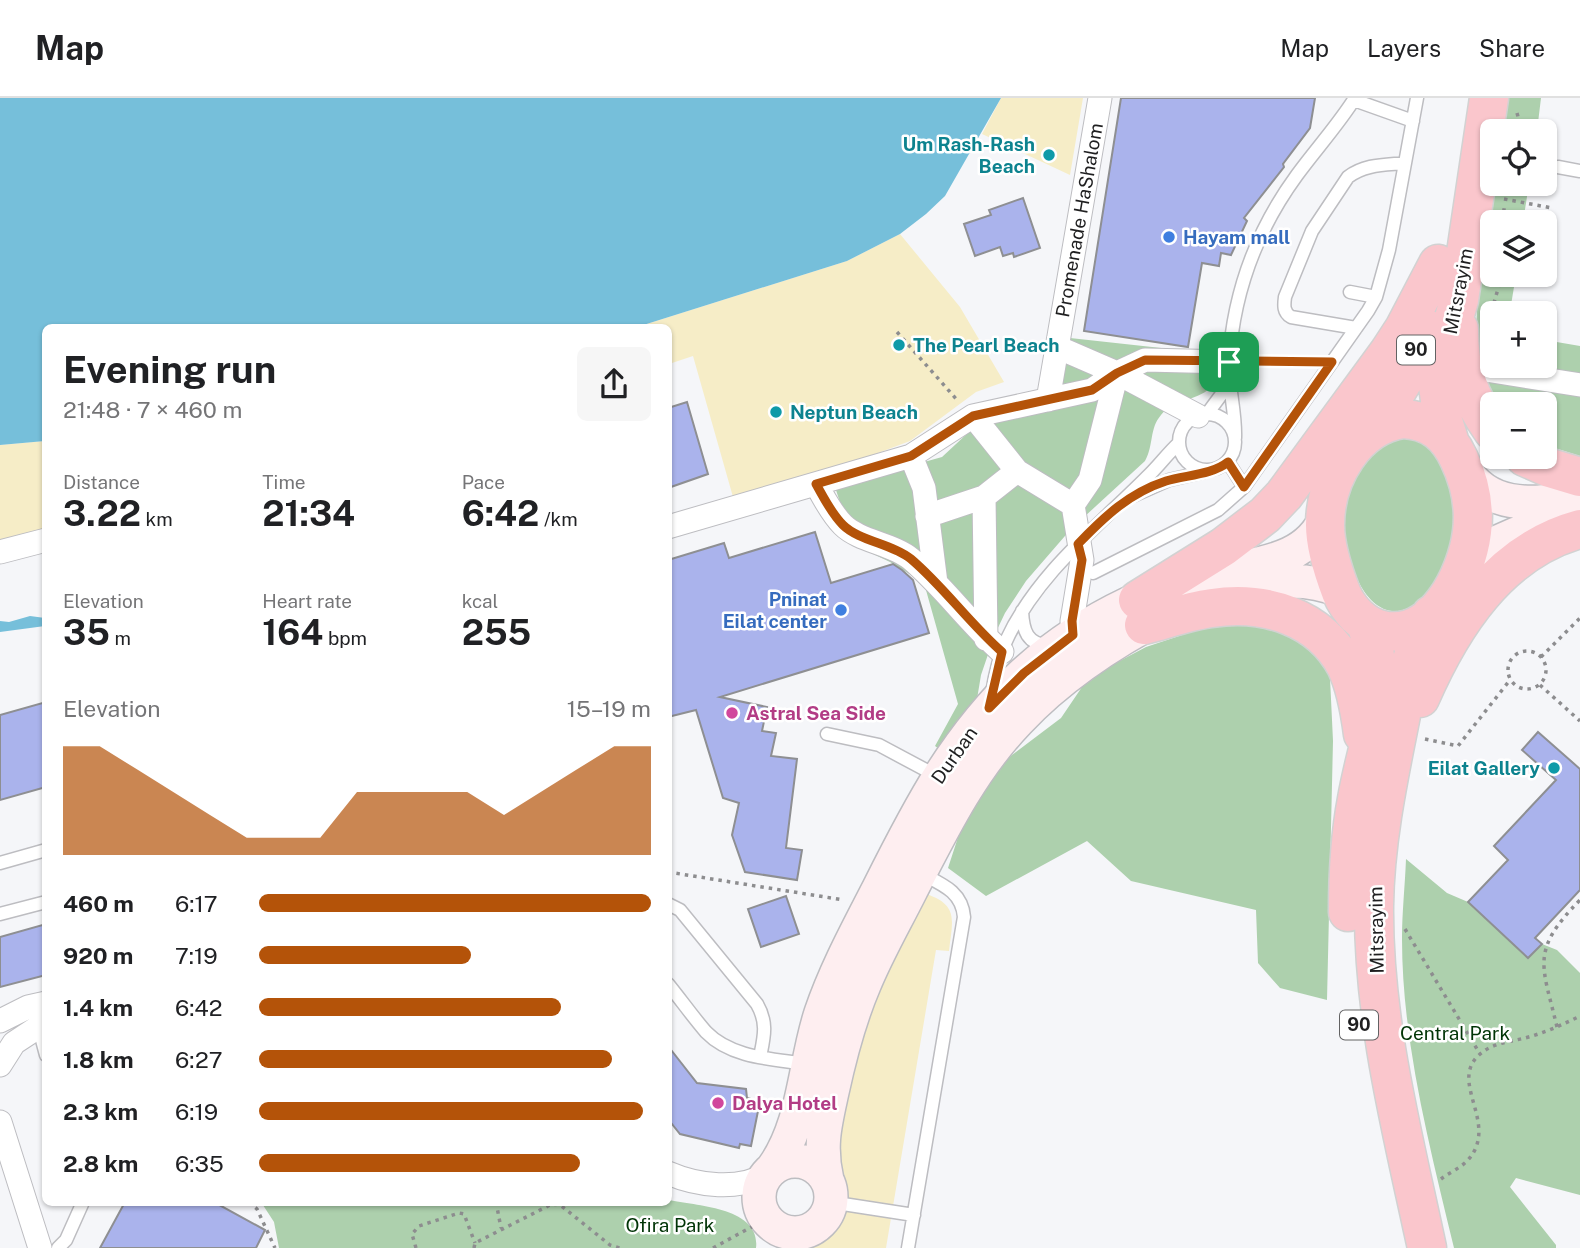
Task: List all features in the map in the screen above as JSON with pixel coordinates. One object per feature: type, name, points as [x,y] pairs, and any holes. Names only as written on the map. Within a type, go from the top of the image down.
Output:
[{"type":"highway","name":"Mitsrayim","points":[[1374,429],[1401,385],[1429,313],[1463,98]]},
{"type":"highway","name":"Mitsrayim","points":[[1456,454],[1443,421],[1438,386],[1459,300],[1489,98]]},
{"type":"highway","points":[[1141,612],[1246,532],[1284,495],[1396,341],[1438,264]]},
{"type":"highway","points":[[1459,300],[1461,366],[1469,392],[1480,410]]},
{"type":"highway","name":"90","points":[[1416,419],[1427,422],[1456,454],[1470,489],[1472,517],[1463,567],[1446,598],[1417,627],[1389,632],[1366,624],[1346,603],[1330,558],[1325,525],[1339,469],[1358,440],[1392,420],[1416,419]]},
{"type":"highway","points":[[1553,469],[1580,477]]},
{"type":"highway","points":[[1372,797],[1406,735],[1443,650],[1480,596],[1515,560],[1580,529]]},
{"type":"highway","points":[[1141,612],[1256,607],[1294,616],[1323,636],[1345,666],[1361,718],[1363,757],[1372,797]]},
{"type":"highway","name":"Mitsrayim","points":[[1423,1246],[1363,1043],[1353,985],[1348,892],[1352,829],[1372,797],[1419,638],[1431,615]]},
{"type":"highway","name":"Mitsrayim","points":[[1366,624],[1377,653],[1379,690],[1372,797],[1376,864],[1376,979],[1386,1053],[1416,1196],[1423,1246]]},
{"type":"street","name":"Promenade HaShalom","points":[[1048,400],[1100,98]]},
{"type":"street","points":[[1057,347],[1203,415]]},
{"type":"street","points":[[672,526],[911,456],[973,416],[1092,390],[1117,373],[1145,360],[1229,368]]},
{"type":"street","points":[[1461,366],[1580,385]]},
{"type":"street","points":[[1065,641],[1072,621],[1082,560],[1073,505],[1090,480],[1117,373]]},
{"type":"street","points":[[973,416],[1017,471],[1073,505]]},
{"type":"street","points":[[1456,454],[1471,480],[1479,488],[1501,498],[1535,503],[1580,498]]},
{"type":"street","points":[[911,456],[924,488],[936,583]]},
{"type":"street","points":[[928,516],[984,497],[1017,471]]},
{"type":"street","points":[[816,484],[844,527],[908,556],[994,645]]},
{"type":"street","points":[[984,497],[994,645]]},
{"type":"street","name":"Durban","points":[[829,1191],[822,1162],[822,1138],[847,1032],[868,975],[963,792],[993,750],[1045,695],[1141,612],[1191,580],[1290,554],[1315,537],[1326,517]]},
{"type":"street","points":[[1463,567],[1486,549],[1520,532],[1540,526],[1580,522]]},
{"type":"street","points":[[0,552],[42,541]]},
{"type":"street","name":"Durban","points":[[770,1171],[791,1136],[807,1064],[832,983],[938,777],[989,708],[1024,673],[1065,641],[1141,612],[1271,581],[1311,581],[1341,591]]},
{"type":"street","points":[[0,1021],[28,1007],[42,1004]]},
{"type":"street","points":[[0,1065],[14,1043],[42,1023]]},
{"type":"street","points":[[1,1128],[40,1248]]},
{"type":"street","points":[[672,1174],[690,1180],[736,1185],[750,1182],[770,1171],[788,1162],[800,1161],[815,1167],[829,1191],[824,1217],[807,1238],[779,1229],[769,1233],[759,1199],[760,1189],[770,1171]]},
{"type":"lane","points":[[1093,573],[1218,510],[1244,487],[1356,328],[1376,296],[1389,250],[1418,98]]},
{"type":"lane","points":[[1212,470],[1199,469],[1188,463],[1180,452],[1179,443],[1184,426],[1203,415],[1221,395],[1229,368],[1237,301],[1247,268],[1260,235],[1287,188],[1354,99],[1413,121]]},
{"type":"lane","points":[[1356,328],[1291,317],[1283,306],[1285,297],[1312,231],[1348,177],[1370,166],[1405,163]]},
{"type":"lane","points":[[1558,167],[1580,171]]},
{"type":"lane","points":[[1350,292],[1376,296]]},
{"type":"lane","points":[[1109,512],[1134,495],[1160,483],[1212,470],[1228,462],[1234,451],[1235,438],[1235,410],[1229,368]]},
{"type":"lane","points":[[1203,415],[1216,415],[1227,422],[1235,438]]},
{"type":"lane","points":[[989,708],[994,645],[1078,544],[1146,479],[1179,443]]},
{"type":"lane","points":[[1228,462],[1244,487]]},
{"type":"lane","points":[[1022,611],[1025,632],[1030,640],[1039,645],[1065,641]]},
{"type":"lane","points":[[827,734],[879,746],[938,777]]},
{"type":"lane","points":[[0,863],[42,851]]},
{"type":"lane","points":[[908,1248],[964,917],[956,894],[920,873]]},
{"type":"lane","points":[[0,914],[42,903]]},
{"type":"lane","points":[[672,906],[680,910],[760,1011],[765,1029],[760,1057]]},
{"type":"lane","points":[[672,989],[707,1033],[734,1050],[807,1064]]},
{"type":"lane","points":[[829,1191],[914,1215]]},
{"type":"lane","points":[[58,1248],[66,1240],[82,1206]]},
{"type":"path","points":[[1504,199],[1552,208]]},
{"type":"path","points":[[897,332],[941,384],[973,416]]},
{"type":"path","points":[[1229,368],[1332,362]]},
{"type":"path","points":[[1541,657],[1580,618]]},
{"type":"path","points":[[1528,650],[1541,657],[1546,671],[1540,684],[1525,689],[1510,680],[1507,668],[1513,655],[1528,650]]},
{"type":"path","points":[[1406,735],[1458,746],[1510,680]]},
{"type":"path","points":[[1540,684],[1580,721]]},
{"type":"path","points":[[672,873],[871,904]]},
{"type":"path","points":[[1557,1028],[1542,971],[1544,956],[1558,923],[1580,900]]},
{"type":"path","points":[[1400,921],[1480,1054]]},
{"type":"path","points":[[1416,1196],[1467,1161],[1474,1151],[1481,1125],[1469,1085],[1469,1075],[1471,1066],[1480,1054],[1501,1043],[1557,1028],[1580,1016]]},
{"type":"path","points":[[254,1206],[275,1248]]},
{"type":"path","points":[[497,1206],[501,1228]]},
{"type":"path","points":[[416,1248],[412,1234],[419,1226],[459,1213],[464,1214],[474,1245],[501,1228],[548,1206]]},
{"type":"path","points":[[560,1206],[610,1246],[620,1248]]},
{"type":"path","points":[[713,1248],[769,1233]]},
{"type":"green space","points":[[1506,98],[1541,98],[1538,119],[1503,119]]},
{"type":"green space","points":[[1492,196],[1527,196],[1525,210],[1490,210]]},
{"type":"green space","points":[[1480,282],[1480,287],[1514,287],[1512,301],[1480,301],[1480,363],[1477,344]]},
{"type":"green space","points":[[1070,338],[1216,354],[1214,381],[1205,392],[1174,405],[1161,415],[1157,420],[1145,461],[1071,529],[1026,581],[995,634],[981,675],[977,699],[942,751],[935,746],[958,704],[924,583],[890,562],[854,545],[835,487],[942,457],[984,418],[1052,409]]},
{"type":"green space","points":[[1557,342],[1580,346],[1580,456],[1557,449],[1557,392],[1490,392],[1485,378],[1557,378]]},
{"type":"green space","points":[[1400,433],[1429,442],[1451,484],[1458,529],[1454,553],[1438,582],[1412,606],[1392,611],[1380,607],[1361,587],[1349,558],[1344,517],[1350,489],[1363,462]]},
{"type":"green space","points":[[1218,623],[1261,624],[1295,637],[1322,661],[1330,678],[1333,741],[1327,1000],[1280,988],[1258,963],[1256,910],[1131,881],[1087,841],[986,896],[948,868],[963,822],[992,770],[1061,718],[1082,687],[1112,665],[1146,647]]},
{"type":"green space","name":"Central Park","points":[[1406,859],[1447,893],[1468,902],[1528,958],[1542,944],[1557,950],[1580,973],[1580,1195],[1516,1178],[1510,1187],[1556,1248],[1454,1248],[1419,1095],[1407,1017],[1402,939]]},
{"type":"green space","name":"Ofira Park","points":[[672,1201],[710,1207],[738,1216],[755,1234],[756,1248],[279,1248],[274,1222],[264,1206],[672,1206]]},
{"type":"sand","name":"Um Rash-Rash Beach","points":[[1001,98],[1083,98],[1070,175],[982,134]]},
{"type":"sand","points":[[900,234],[960,307],[1004,382],[976,392],[910,441],[862,459],[733,497],[693,356],[672,363],[672,324],[647,324],[847,261]]},
{"type":"sand","points":[[42,441],[42,531],[0,542],[0,445]]},
{"type":"sand","points":[[926,894],[937,898],[949,909],[952,923],[949,951],[936,950],[886,1248],[810,1248],[811,1242],[827,1227],[838,1209],[837,1119],[881,975]]},
{"type":"water","points":[[0,98],[1001,98],[945,196],[900,234],[847,261],[647,324],[42,324],[42,441],[0,445]]},
{"type":"water","points":[[30,616],[42,618],[42,626],[0,632],[0,621],[9,622]]},
{"type":"building","name":"Hayam mall","points":[[1121,98],[1315,98],[1310,128],[1244,218],[1247,221],[1231,255],[1221,253],[1219,266],[1202,263],[1188,347],[1084,331]]},
{"type":"building","points":[[1023,198],[1040,248],[1014,257],[1013,253],[1003,256],[1000,247],[975,256],[964,224],[991,215],[989,210]]},
{"type":"building","points":[[687,402],[708,474],[672,487],[672,407]]},
{"type":"building","points":[[815,532],[831,583],[893,564],[902,570],[913,580],[929,633],[720,697],[767,707],[762,731],[776,733],[771,756],[797,759],[786,848],[802,850],[797,880],[745,872],[732,835],[739,803],[723,798],[696,710],[672,716],[672,559],[724,543],[729,558]]},
{"type":"building","points":[[42,703],[42,788],[0,800],[0,715]]},
{"type":"building","points":[[1538,732],[1580,769],[1580,890],[1535,938],[1542,944],[1528,958],[1468,902],[1508,860],[1494,846],[1556,780],[1522,750]]},
{"type":"building","points":[[786,896],[799,934],[761,947],[748,909]]},
{"type":"building","points":[[42,925],[42,976],[0,987],[0,937]]},
{"type":"building","points":[[672,1051],[697,1083],[746,1089],[747,1098],[760,1101],[751,1146],[740,1144],[739,1148],[680,1134],[672,1124]]},
{"type":"building","points":[[123,1206],[221,1206],[265,1230],[256,1248],[100,1248]]},
{"type":"place","name":"Um Rash-Rash Beach","points":[[1049,155]]},
{"type":"place","name":"Hayam mall","points":[[1169,237]]},
{"type":"place","name":"The Pearl Beach","points":[[899,345]]},
{"type":"place","name":"Neptun Beach","points":[[776,412]]},
{"type":"place","name":"Pninat Eilat center","points":[[841,610]]},
{"type":"place","name":"Astral Sea Side","points":[[732,713]]},
{"type":"place","name":"Eilat Gallery","points":[[1554,768]]},
{"type":"place","name":"Dalya Hotel","points":[[718,1103]]},
{"type":"route","points":[[1145,360],[1229,362],[1332,362],[1244,487],[1228,462],[1216,469],[1160,483],[1134,495],[1109,512],[1089,532],[1078,544],[1082,560],[1072,621],[1073,635],[1024,673],[989,708],[1002,652],[977,630],[908,556],[844,527],[816,484],[911,456],[973,416],[1092,390],[1117,373],[1145,360]]}]
